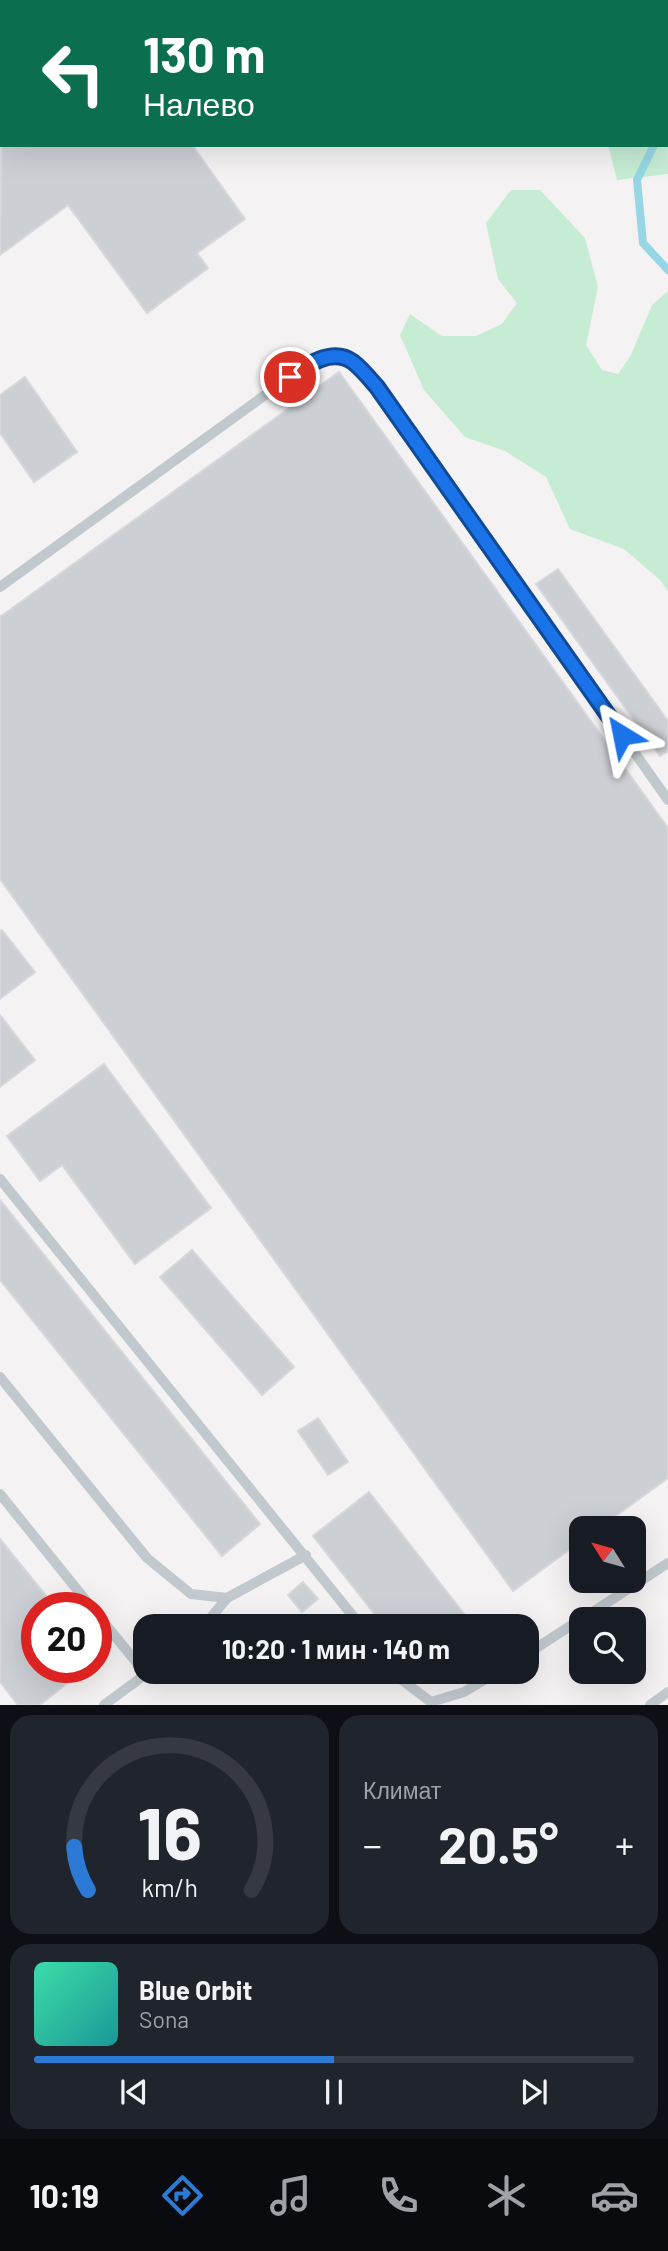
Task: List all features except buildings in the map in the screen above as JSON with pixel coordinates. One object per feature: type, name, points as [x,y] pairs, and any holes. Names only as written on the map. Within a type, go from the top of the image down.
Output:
[{"type":"lane","points":[[0,587],[312,362],[335,356],[352,361],[377,387],[668,800]]},
{"type":"lane","points":[[0,1179],[353,1614]]},
{"type":"lane","points":[[0,1377],[148,1558],[191,1594],[227,1598]]},
{"type":"lane","points":[[0,1494],[79,1592]]},
{"type":"lane","points":[[214,1614],[227,1598],[306,1555]]},
{"type":"lane","points":[[600,1607],[668,1563]]},
{"type":"lane","points":[[539,1646],[569,1627]]},
{"type":"lane","points":[[112,1631],[133,1656]]},
{"type":"lane","points":[[104,1705],[133,1684]]},
{"type":"lane","points":[[407,1684],[431,1702],[464,1692],[477,1684]]},
{"type":"lane","points":[[650,1705],[668,1692]]},
{"type":"green space","points":[[609,147],[668,147],[668,174],[617,180]]},
{"type":"green space","points":[[511,190],[540,190],[585,238],[598,287],[586,345],[602,370],[618,374],[631,355],[652,305],[668,291],[668,591],[660,580],[624,549],[570,529],[546,477],[505,451],[465,437],[424,390],[400,335],[410,314],[442,336],[476,336],[502,324],[517,303],[498,279],[486,223]]},
{"type":"waterway","points":[[653,147],[637,180],[643,243],[668,270]]},
{"type":"route","points":[[290,377],[312,362],[335,356],[352,361],[377,387],[622,735]]}]
